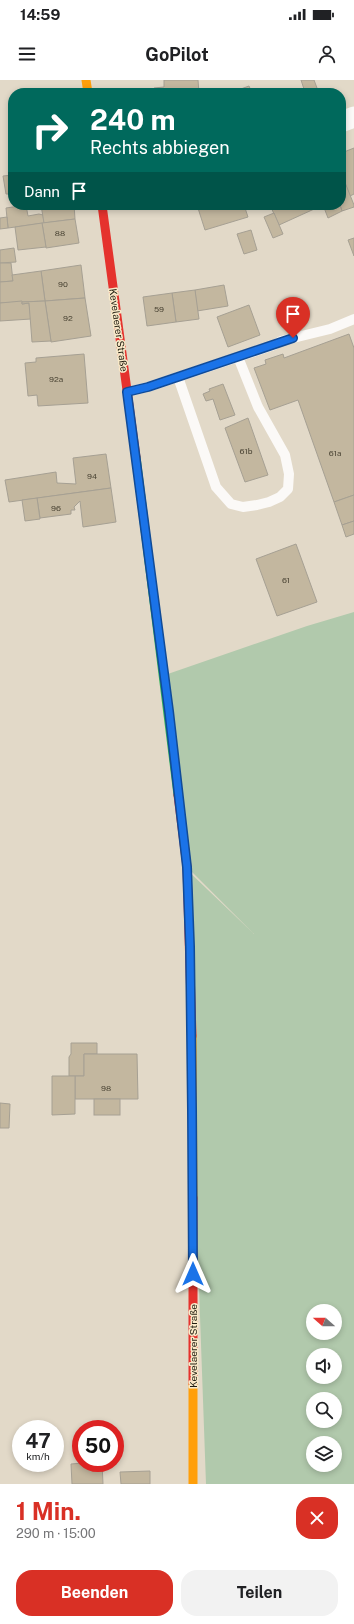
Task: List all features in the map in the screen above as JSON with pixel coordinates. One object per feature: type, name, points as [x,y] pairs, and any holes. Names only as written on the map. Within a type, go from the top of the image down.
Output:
[{"type":"main road","name":"Kevelaerer Straße","points":[[103,210],[168,703],[187,867],[190,947],[192,1123],[193,1484]]},
{"type":"lane","points":[[127,392],[178,377],[274,345],[281,341],[330,329],[354,319]]},
{"type":"lane","points":[[178,377],[216,487],[231,504],[243,507],[257,506],[280,497],[288,489],[289,474],[284,454],[258,407],[238,357]]},
{"type":"green space","points":[[354,612],[354,1484],[206,1484],[184,867],[254,934],[187,867],[162,676],[307,626]]},
{"type":"building","points":[[164,80],[198,80],[199,88],[154,88],[164,87]]},
{"type":"building","points":[[301,80],[314,80],[317,88],[304,88]]},
{"type":"building","points":[[354,148],[354,194],[350,196],[346,186],[346,151]]},
{"type":"building","points":[[3,176],[8,176],[8,194],[6,194]]},
{"type":"building","points":[[346,185],[354,205],[354,207],[346,210]]},
{"type":"building","points":[[6,208],[8,208],[8,210],[27,210],[28,216],[39,214],[43,215],[44,223],[8,228]]},
{"type":"building","points":[[42,210],[74,210],[75,219],[44,223]]},
{"type":"building","points":[[199,210],[246,210],[248,217],[205,230]]},
{"type":"building","points":[[272,210],[312,210],[279,225]]},
{"type":"building","points":[[325,210],[342,210],[342,211],[328,218]]},
{"type":"building","points":[[274,213],[283,234],[273,238],[264,217]]},
{"type":"building","points":[[7,217],[8,228],[0,229],[0,218]]},
{"type":"building","points":[[75,219],[79,243],[46,248],[42,223]]},
{"type":"building","points":[[42,223],[46,247],[18,250],[15,227]]},
{"type":"building","points":[[251,230],[257,250],[244,254],[237,234]]},
{"type":"building","points":[[354,238],[354,256],[348,240]]},
{"type":"building","points":[[14,248],[16,262],[0,263],[0,250]]},
{"type":"building","points":[[0,263],[11,263],[13,281],[0,282]]},
{"type":"building","points":[[81,265],[85,298],[45,301],[41,271]]},
{"type":"building","points":[[41,271],[45,301],[0,303],[0,282],[13,281],[12,275]]},
{"type":"building","points":[[224,285],[228,306],[197,311],[195,290]]},
{"type":"building","points":[[195,290],[199,319],[176,322],[172,293]]},
{"type":"building","points":[[172,293],[176,322],[147,326],[143,297]]},
{"type":"building","points":[[85,298],[91,336],[51,342],[45,301]]},
{"type":"building","points":[[22,301],[22,304],[29,303],[31,319],[0,321],[0,303]]},
{"type":"building","points":[[45,301],[51,341],[32,342],[29,303],[22,304],[22,302]]},
{"type":"building","points":[[249,305],[260,335],[228,347],[217,317]]},
{"type":"building","points":[[349,334],[354,348],[354,495],[334,502],[298,400],[270,410],[254,368],[266,364],[265,360],[283,354],[284,358]]},
{"type":"building","points":[[84,354],[88,403],[38,406],[37,395],[28,396],[25,363],[36,362],[36,358]]},
{"type":"building","points":[[223,384],[235,415],[220,420],[213,399],[206,401],[203,394],[210,391],[209,389]]},
{"type":"building","points":[[248,418],[268,475],[245,482],[225,428]]},
{"type":"building","points":[[106,454],[111,488],[9,502],[5,480],[56,472],[57,483],[76,484],[73,458]]},
{"type":"building","points":[[111,488],[116,522],[83,527],[80,501],[74,507],[75,510],[71,510],[71,514],[40,518],[37,498]]},
{"type":"building","points":[[354,495],[354,521],[342,525],[334,502]]},
{"type":"building","points":[[37,498],[40,519],[25,521],[22,500]]},
{"type":"building","points":[[354,521],[354,534],[346,537],[342,525]]},
{"type":"building","points":[[296,544],[317,602],[277,616],[256,559]]},
{"type":"building","points":[[71,1043],[97,1043],[97,1054],[84,1054],[84,1076],[69,1076]]},
{"type":"building","points":[[84,1054],[137,1054],[138,1099],[75,1099],[75,1076],[84,1076]]},
{"type":"building","points":[[52,1076],[75,1076],[75,1114],[52,1115]]},
{"type":"building","points":[[94,1099],[120,1099],[120,1115],[94,1115]]},
{"type":"building","points":[[0,1103],[10,1104],[9,1128],[0,1128]]},
{"type":"building","points":[[71,1464],[72,1472],[102,1472],[103,1484],[72,1484]]},
{"type":"building","points":[[150,1471],[150,1484],[121,1484],[120,1472]]},
{"type":"traffic: fast","points":[[136,457],[178,795]]},
{"type":"traffic: slow","points":[[86,80],[87,88]]},
{"type":"traffic: slow","points":[[192,1036],[193,1198]]},
{"type":"traffic: slow","points":[[193,1383],[193,1484]]},
{"type":"traffic: jam","points":[[103,210],[136,457]]},
{"type":"traffic: jam","points":[[178,795],[187,867],[192,1036]]},
{"type":"traffic: jam","points":[[193,1198],[193,1383]]},
{"type":"route","points":[[193,1274],[190,947],[187,867],[146,527],[127,392],[148,387],[293,338]]}]
